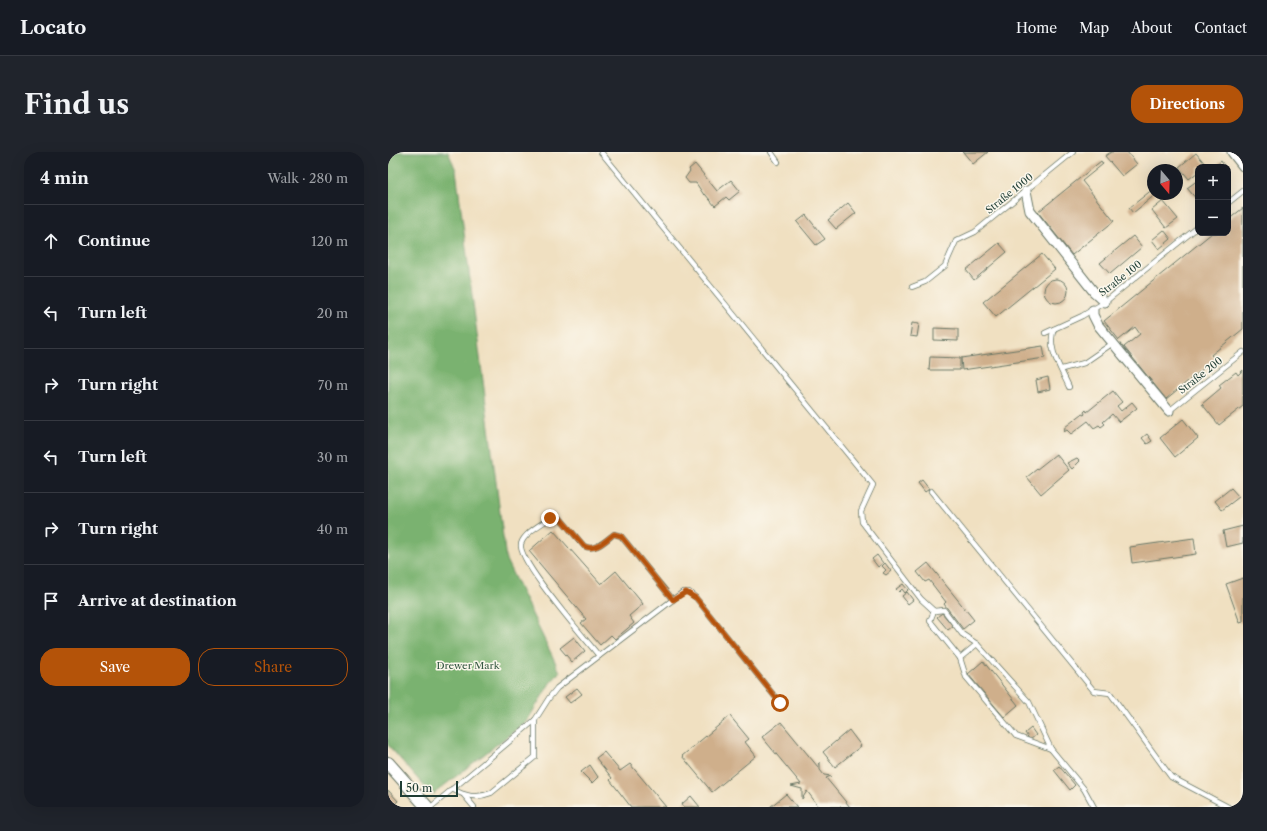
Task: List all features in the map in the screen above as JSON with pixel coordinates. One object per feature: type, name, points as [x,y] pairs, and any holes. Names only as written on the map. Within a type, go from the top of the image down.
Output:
[{"type":"main road","points":[[388,763],[427,807]]},
{"type":"street","points":[[1232,152],[1243,166]]},
{"type":"street","points":[[1026,191],[1030,211],[1094,292],[1105,302]]},
{"type":"street","points":[[1093,310],[1098,325],[1169,411]]},
{"type":"lane","points":[[601,152],[872,486],[861,511],[862,522],[921,599],[934,611],[944,610],[962,634],[977,644],[1029,702],[1051,749],[1084,789],[1094,807]]},
{"type":"lane","points":[[771,152],[778,162]]},
{"type":"lane","name":"Straße 1000","points":[[912,288],[925,282],[945,266],[956,241],[975,232],[1073,152]]},
{"type":"lane","points":[[1231,201],[1243,191]]},
{"type":"lane","name":"Straße 100","points":[[1046,333],[1093,310],[1105,302],[1195,229]]},
{"type":"lane","points":[[1054,329],[1051,335],[1052,342],[1069,387]]},
{"type":"lane","points":[[1062,369],[1084,363],[1113,343]]},
{"type":"lane","name":"Straße 200","points":[[1169,411],[1243,352]]},
{"type":"lane","points":[[931,491],[1094,691],[1110,693],[1171,777],[1228,807]]},
{"type":"lane","points":[[599,656],[541,582],[522,552],[521,544],[525,538],[538,526],[550,518],[560,518],[584,546],[589,549],[593,549],[614,534],[618,534],[673,600]]},
{"type":"lane","points":[[432,807],[535,720],[557,688],[673,600],[686,592],[696,598],[780,703]]},
{"type":"lane","points":[[934,611],[930,621],[960,658],[966,677],[1016,736],[1051,749]]},
{"type":"lane","points":[[960,658],[977,644]]},
{"type":"lane","points":[[452,790],[464,795],[482,797],[490,793],[535,757],[535,720]]},
{"type":"lane","points":[[464,795],[474,807]]},
{"type":"green space","name":"Drewer Mark","points":[[388,152],[448,152],[456,170],[506,560],[560,672],[550,683],[527,721],[432,795],[388,745]]},
{"type":"building","points":[[963,152],[988,152],[973,164]]},
{"type":"building","points":[[1111,152],[1127,152],[1137,164],[1122,176],[1105,156]]},
{"type":"building","points":[[1196,153],[1205,164],[1195,164],[1195,174],[1189,179],[1183,172],[1183,164]]},
{"type":"building","points":[[1101,161],[1103,164],[1082,181],[1114,221],[1072,255],[1038,212]]},
{"type":"building","points":[[695,164],[717,191],[731,180],[740,191],[729,200],[726,197],[715,206],[705,194],[704,195],[696,183],[689,183],[685,178],[690,171],[689,169]]},
{"type":"building","points":[[1195,182],[1195,197],[1187,188]]},
{"type":"building","points":[[1147,194],[1147,200],[1149,200],[1133,213],[1129,208]]},
{"type":"building","points":[[1163,201],[1178,219],[1166,228],[1152,210]]},
{"type":"building","points":[[848,203],[856,213],[836,229],[828,220]]},
{"type":"building","points":[[1243,208],[1243,329],[1211,355],[1215,359],[1166,399],[1124,347],[1140,334],[1135,327],[1119,340],[1104,321],[1208,236],[1231,236],[1231,218]]},
{"type":"building","points":[[806,215],[825,239],[816,245],[797,222]]},
{"type":"building","points":[[1164,230],[1171,239],[1159,249],[1152,240]]},
{"type":"building","points":[[1133,236],[1142,247],[1110,274],[1100,263]]},
{"type":"building","points":[[999,243],[1007,252],[974,280],[966,270]]},
{"type":"building","points":[[1042,254],[1055,269],[996,317],[983,302]]},
{"type":"building","points":[[1056,279],[1065,282],[1068,291],[1065,300],[1056,303],[1047,300],[1044,291],[1047,282]]},
{"type":"building","points":[[912,323],[919,324],[917,337],[910,336]]},
{"type":"building","points":[[934,328],[958,329],[958,341],[934,340]]},
{"type":"building","points":[[1043,346],[1045,358],[962,370],[961,358]]},
{"type":"building","points":[[930,357],[960,358],[960,370],[929,370]]},
{"type":"building","points":[[1243,370],[1243,406],[1219,425],[1202,404],[1221,388],[1219,385],[1236,372],[1238,375]]},
{"type":"building","points":[[1048,377],[1050,389],[1038,392],[1036,380]]},
{"type":"building","points":[[1113,391],[1122,402],[1117,406],[1121,411],[1132,402],[1137,408],[1119,422],[1112,414],[1103,422],[1105,424],[1101,427],[1099,425],[1094,428],[1088,421],[1071,434],[1067,430],[1064,432],[1065,427],[1082,414],[1084,415],[1086,410],[1087,412]]},
{"type":"building","points":[[1183,419],[1198,438],[1175,457],[1160,438]]},
{"type":"building","points":[[1147,434],[1152,441],[1147,444],[1142,438]]},
{"type":"building","points":[[1056,454],[1069,470],[1041,494],[1027,477]]},
{"type":"building","points":[[1077,458],[1080,461],[1072,469],[1067,463]]},
{"type":"building","points":[[922,480],[929,489],[925,492],[918,483]]},
{"type":"building","points":[[1231,488],[1239,497],[1222,510],[1215,501]]},
{"type":"building","points":[[1243,526],[1243,543],[1226,547],[1223,531]]},
{"type":"building","points":[[553,530],[601,584],[616,571],[643,604],[629,616],[634,623],[615,639],[611,635],[600,645],[581,623],[586,619],[529,551]]},
{"type":"building","points":[[1194,538],[1196,554],[1132,563],[1130,547]]},
{"type":"building","points":[[877,555],[883,563],[878,567],[872,559]]},
{"type":"building","points":[[885,563],[891,571],[886,575],[883,573],[886,570],[882,566]]},
{"type":"building","points":[[928,563],[974,620],[963,629],[944,604],[946,602],[929,580],[925,582],[917,572]]},
{"type":"building","points":[[1243,578],[1243,622],[1240,623],[1226,584]]},
{"type":"building","points":[[903,584],[908,590],[905,593],[902,589],[899,592],[896,589]]},
{"type":"building","points":[[907,592],[913,600],[908,604],[902,596]]},
{"type":"building","points":[[942,613],[953,626],[948,630],[937,617]]},
{"type":"building","points":[[574,637],[585,651],[572,662],[560,648]]},
{"type":"building","points":[[983,661],[1018,705],[1004,717],[968,674]]},
{"type":"building","points":[[577,688],[582,694],[570,703],[565,697]]},
{"type":"building","points":[[730,716],[749,739],[745,742],[756,756],[712,792],[682,756]]},
{"type":"building","points":[[781,722],[818,767],[820,762],[820,770],[824,775],[831,776],[826,778],[850,807],[819,807],[807,791],[802,799],[802,789],[791,786],[801,784],[762,737]]},
{"type":"building","points":[[1031,728],[1036,735],[1030,740],[1025,733]]},
{"type":"building","points":[[849,730],[861,746],[835,767],[823,752]]},
{"type":"building","points":[[604,752],[620,771],[630,764],[666,807],[631,807],[610,780],[612,778],[596,758]]},
{"type":"building","points":[[590,765],[598,777],[592,783],[581,772]]},
{"type":"building","points":[[1059,766],[1075,785],[1070,790],[1054,770]]},
{"type":"building","points":[[388,790],[398,801],[391,807],[388,806]]},
{"type":"building","points":[[786,794],[797,807],[770,807]]},
{"type":"building","points":[[691,796],[700,807],[684,807],[682,804]]},
{"type":"route","points":[[550,518],[560,518],[584,546],[589,549],[593,549],[598,546],[614,534],[621,536],[673,600],[683,592],[689,592],[696,598],[780,703]]}]
